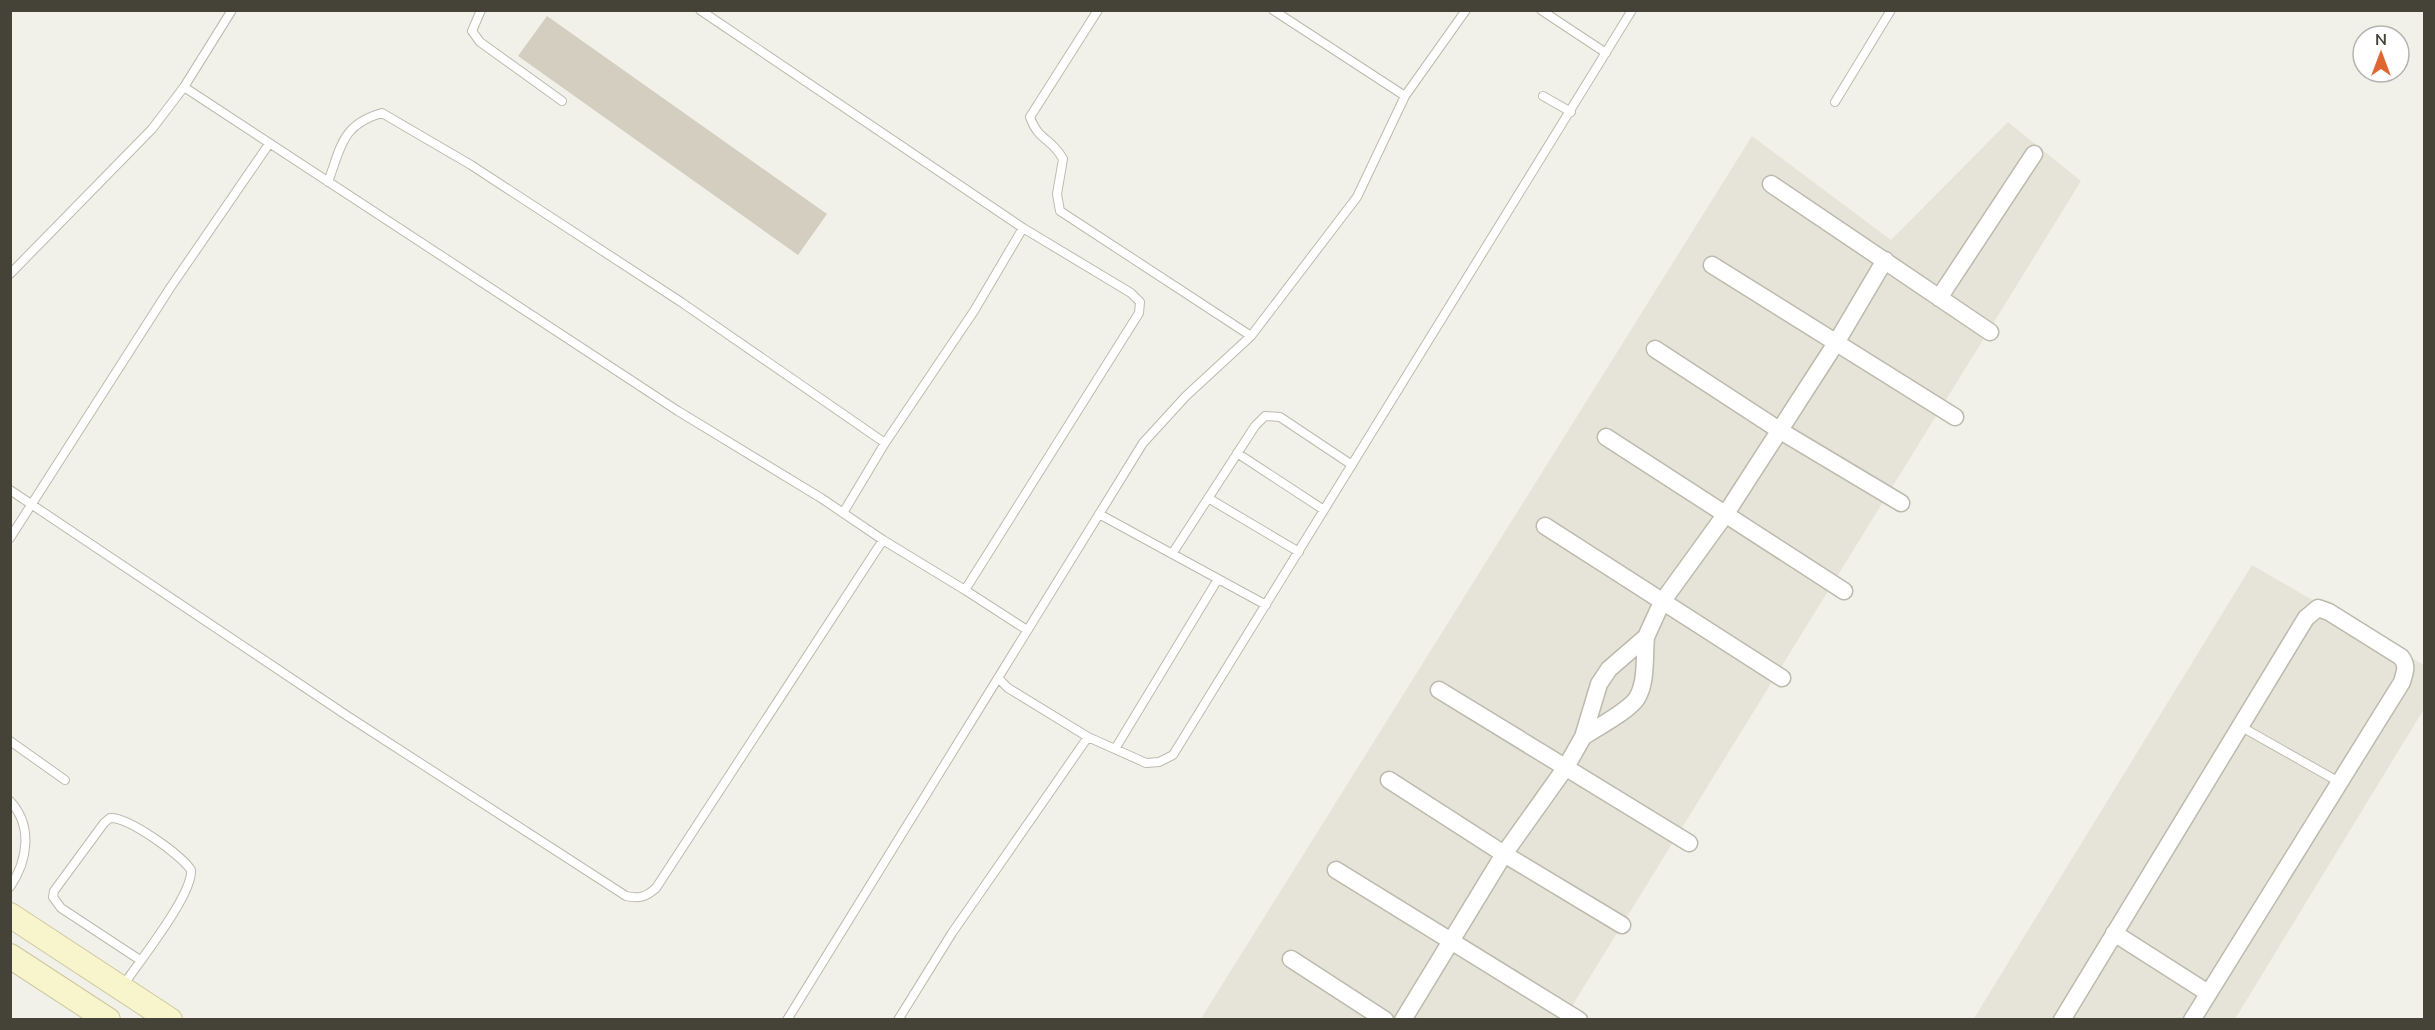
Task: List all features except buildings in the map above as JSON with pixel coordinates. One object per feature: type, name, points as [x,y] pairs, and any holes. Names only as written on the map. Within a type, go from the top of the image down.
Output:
[{"type":"main road","points":[[10,915],[170,1020]]},
{"type":"main road","points":[[10,956],[108,1020]]},
{"type":"street","points":[[1939,298],[2034,154]]},
{"type":"street","points":[[1771,184],[1990,332]]},
{"type":"street","points":[[1582,737],[1630,706],[1637,698],[1642,683],[1646,637],[1662,602],[1725,515],[1836,343],[1885,260]]},
{"type":"street","points":[[1712,265],[1954,417]]},
{"type":"street","points":[[1655,349],[1779,430],[1901,503]]},
{"type":"street","points":[[1606,437],[1844,591]]},
{"type":"street","points":[[1545,526],[1782,678]]},
{"type":"street","points":[[2062,1020],[2306,618],[2318,608],[2329,612],[2401,657],[2406,663],[2402,682],[2192,1020]]},
{"type":"street","points":[[1403,1020],[1504,854],[1566,767],[1582,737],[1599,684],[1609,669],[1646,637]]},
{"type":"street","points":[[1439,690],[1689,843]]},
{"type":"street","points":[[1389,780],[1504,854],[1622,925]]},
{"type":"street","points":[[1336,870],[1579,1020]]},
{"type":"street","points":[[2114,933],[2208,993]]},
{"type":"street","points":[[1291,959],[1385,1020]]},
{"type":"lane","points":[[10,274],[152,129],[184,87],[232,10]]},
{"type":"lane","points":[[481,10],[472,31],[480,42],[562,101]]},
{"type":"lane","points":[[700,10],[1023,228],[1131,293],[1140,302],[1138,313],[965,590]]},
{"type":"lane","points":[[1098,10],[1030,117],[1036,133],[1056,146],[1063,159],[1057,194],[1060,211],[1251,336]]},
{"type":"lane","points":[[1273,10],[1406,96]]},
{"type":"lane","points":[[787,1020],[1143,443],[1186,396],[1251,336],[1357,197],[1406,96],[1466,10]]},
{"type":"lane","points":[[1541,10],[1606,53]]},
{"type":"lane","points":[[998,678],[1008,688],[1088,737],[1146,763],[1159,762],[1173,755],[1632,10]]},
{"type":"lane","points":[[1835,102],[1891,10]]},
{"type":"lane","points":[[184,87],[678,411],[1027,630]]},
{"type":"lane","points":[[1543,96],[1571,112]]},
{"type":"lane","points":[[328,182],[346,135],[362,118],[382,113],[471,165],[661,289],[885,443]]},
{"type":"lane","points":[[10,538],[170,288],[269,144]]},
{"type":"lane","points":[[843,513],[885,443],[974,311],[1023,228]]},
{"type":"lane","points":[[1172,554],[1255,426],[1265,416],[1280,417],[1352,465]]},
{"type":"lane","points":[[1237,453],[1324,510]]},
{"type":"lane","points":[[10,490],[349,717],[626,896],[637,898],[648,896],[656,888],[882,540]]},
{"type":"lane","points":[[1208,498],[1299,552]]},
{"type":"lane","points":[[1099,514],[1266,605]]},
{"type":"lane","points":[[1115,749],[1218,579]]},
{"type":"lane","points":[[2240,726],[2339,782]]},
{"type":"lane","points":[[898,1020],[952,933],[1088,737]]},
{"type":"lane","points":[[10,741],[65,780]]},
{"type":"lane","points":[[10,801],[22,814],[26,834],[25,854],[10,887]]},
{"type":"lane","points":[[122,987],[188,889],[192,879],[191,870],[174,852],[124,821],[110,818],[54,891],[53,897],[61,908],[140,960]]},
{"type":"shaded area","points":[[2008,122],[2081,181],[1564,1019],[1200,1020],[1752,136],[1891,240]]},
{"type":"shaded area","points":[[2252,565],[2424,665],[2424,709],[2235,1019],[1973,1020]]}]
